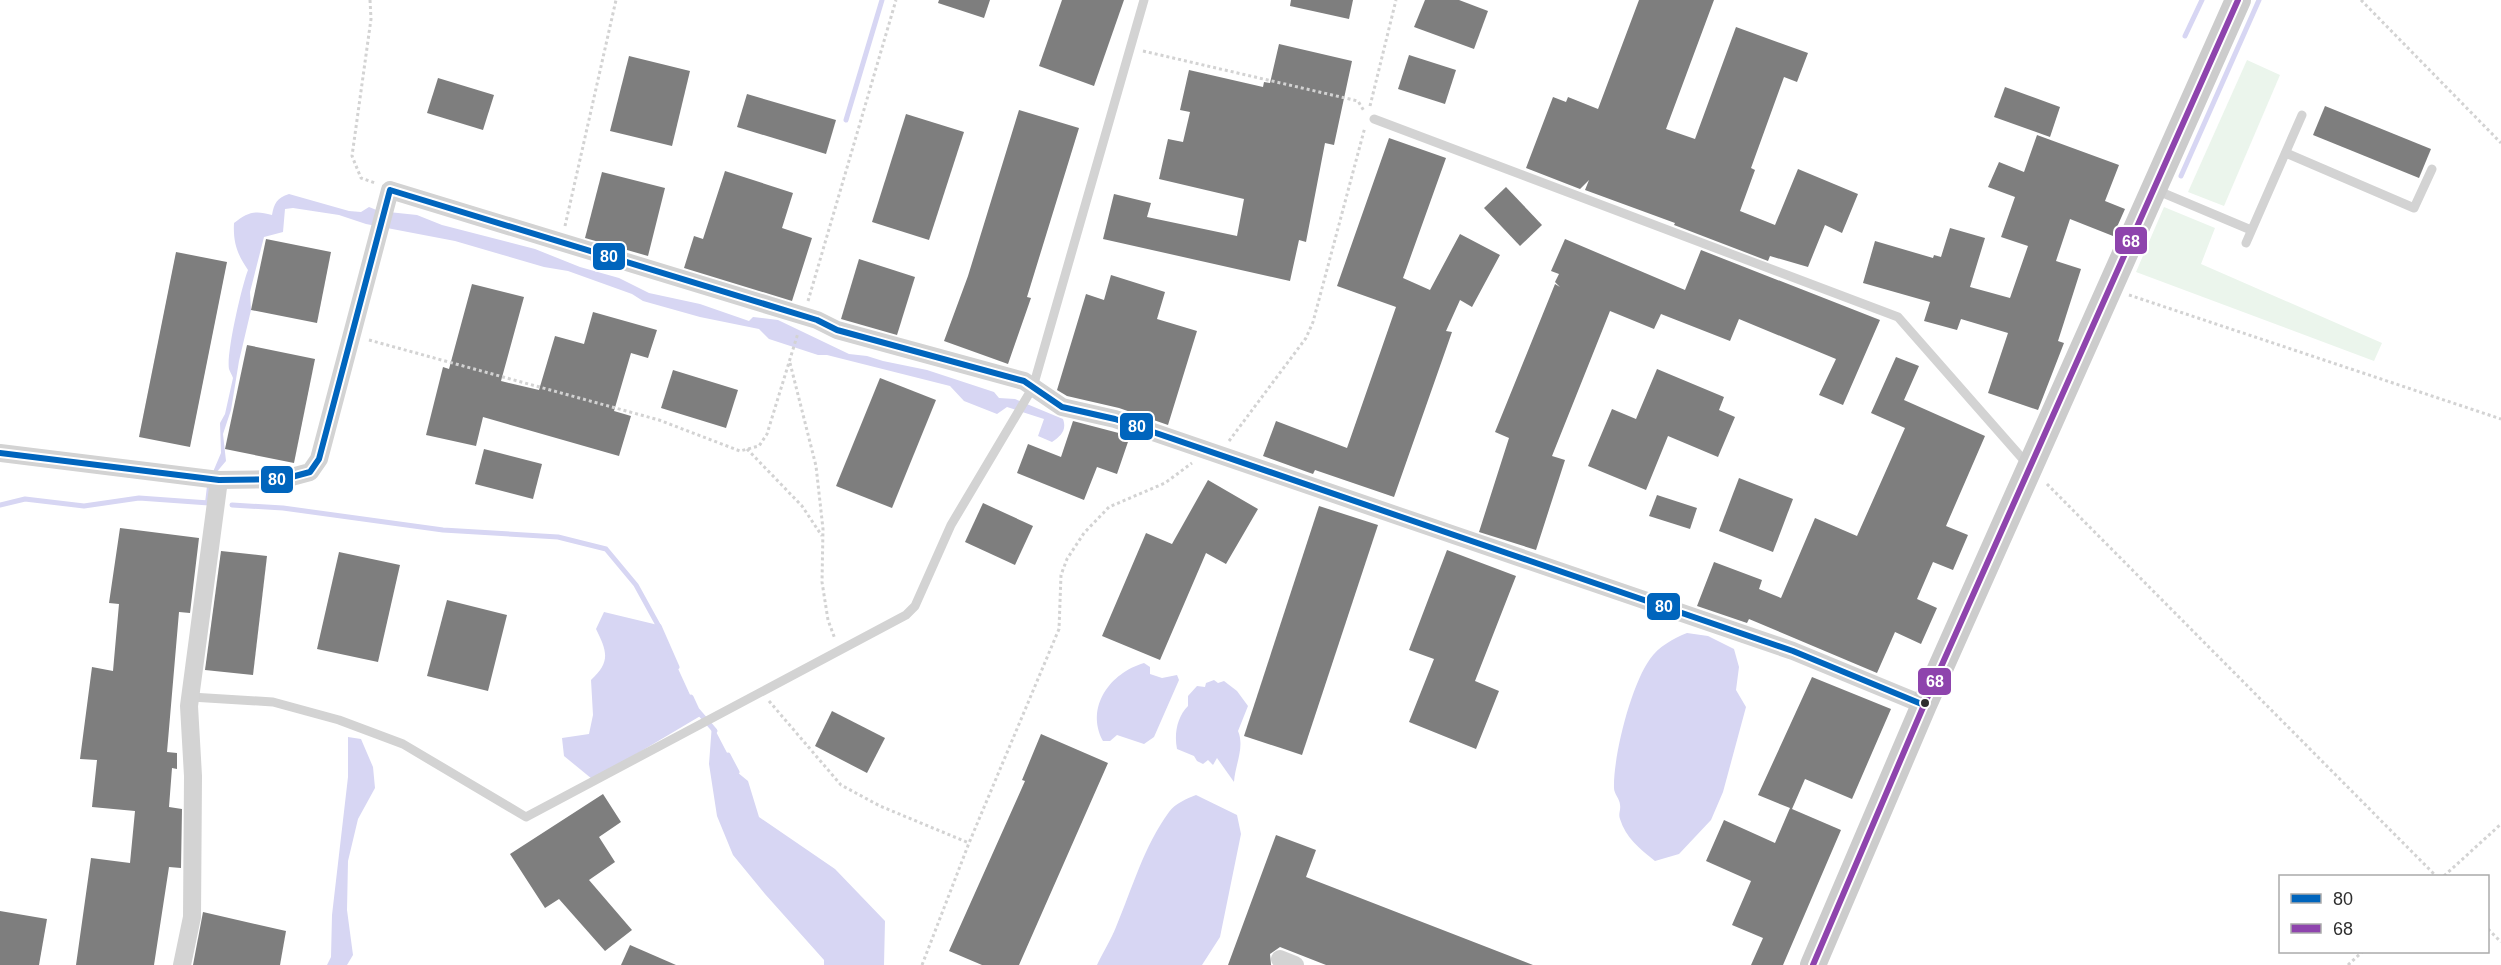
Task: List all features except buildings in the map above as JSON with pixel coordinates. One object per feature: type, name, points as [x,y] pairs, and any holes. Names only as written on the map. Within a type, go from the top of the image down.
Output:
[{"type":"main road","points":[[1813,965],[1924,705],[2238,0]]},
{"type":"street","points":[[0,453],[219,480],[284,479],[310,472],[319,459],[390,189],[817,320],[837,330],[1024,381],[1062,407],[1115,418],[1793,651],[1924,705]]},
{"type":"street","points":[[182,965],[192,917],[191,697],[219,480]]},
{"type":"lane","points":[[191,697],[273,702],[339,720],[403,744],[526,817],[906,615],[915,606],[951,525],[1033,387],[1144,0]]},
{"type":"lane","points":[[2246,243],[2302,115]]},
{"type":"lane","points":[[1371,118],[1898,317],[2031,468]]},
{"type":"lane","points":[[2286,153],[2415,208],[2432,169]]},
{"type":"lane","points":[[2154,189],[2252,230]]},
{"type":"path","points":[[370,0],[370,19],[352,156],[361,178],[390,189]]},
{"type":"path","points":[[562,242],[616,0]]},
{"type":"path","points":[[922,965],[969,843],[1059,629],[1061,575],[1067,559],[1084,534],[1109,507],[1165,483],[1214,453],[1306,338],[1313,322],[1371,118],[1396,0]]},
{"type":"path","points":[[2361,0],[2501,143]]},
{"type":"path","points":[[1130,48],[1358,101],[1371,118]]},
{"type":"path","points":[[2110,289],[2501,419]]},
{"type":"path","points":[[789,361],[816,466],[823,538],[824,599],[828,620],[839,652]]},
{"type":"path","points":[[747,449],[802,506],[823,538]]},
{"type":"path","points":[[2031,468],[2435,875]]},
{"type":"path","points":[[762,693],[841,784],[880,806],[969,843]]},
{"type":"path","points":[[2445,875],[2501,824]]},
{"type":"path","points":[[2489,931],[2501,942]]},
{"type":"path","points":[[2348,965],[2360,953]]},
{"type":"shaded area","points":[[2247,60],[2280,75],[2224,206],[2188,192]]},
{"type":"shaded area","points":[[2164,207],[2215,228],[2201,264],[2382,343],[2374,361],[2136,272]]},
{"type":"water","points":[[289,194],[349,211],[361,212],[369,207],[379,211],[417,215],[442,225],[535,249],[580,267],[619,278],[649,293],[700,304],[749,321],[753,317],[778,320],[849,354],[927,370],[994,392],[999,398],[1015,399],[1063,419],[1064,430],[1052,442],[1038,436],[1044,419],[1007,407],[997,414],[964,401],[950,386],[827,355],[818,355],[769,339],[759,329],[700,317],[643,301],[632,294],[568,271],[544,267],[455,241],[366,224],[339,215],[293,208],[285,209],[283,232],[264,237],[250,292],[251,310],[231,410],[223,434],[226,461],[215,474],[209,503],[205,503],[207,486],[221,453],[220,423],[225,414],[233,378],[229,369],[232,335],[248,270],[237,248],[234,223],[252,213],[272,215],[277,202]]},
{"type":"water","points":[[604,612],[658,625],[697,710],[702,715],[606,772],[597,783],[564,756],[562,738],[589,734],[593,715],[591,680],[602,668],[605,656],[603,644],[596,629]]},
{"type":"water","points":[[1687,633],[1708,636],[1734,649],[1739,667],[1736,690],[1746,707],[1723,792],[1711,820],[1679,854],[1655,861],[1638,847],[1623,826],[1619,815],[1620,803],[1614,788],[1614,775],[1624,722],[1643,671],[1657,651]]},
{"type":"water","points":[[1144,663],[1150,667],[1150,674],[1162,678],[1177,675],[1179,680],[1154,737],[1144,744],[1117,735],[1110,741],[1103,741],[1098,728],[1097,716],[1104,693],[1121,675]]},
{"type":"water","points":[[1214,680],[1218,683],[1224,681],[1237,691],[1248,706],[1238,731],[1240,750],[1234,782],[1217,758],[1213,765],[1208,760],[1203,764],[1194,756],[1177,749],[1177,726],[1188,706],[1188,696],[1197,686],[1205,687],[1206,683]]},
{"type":"water","points":[[712,724],[737,772],[748,781],[759,817],[835,869],[885,921],[884,965],[824,965],[824,960],[733,855],[717,816],[709,764]]},
{"type":"water","points":[[348,737],[361,739],[373,767],[375,788],[358,819],[348,861],[347,910],[353,955],[347,965],[327,965],[331,957],[332,915],[348,777]]},
{"type":"water","points":[[1196,795],[1237,815],[1241,834],[1220,937],[1202,965],[1097,965],[1114,932],[1145,853],[1160,825],[1175,806]]},
{"type":"waterway","points":[[846,120],[882,0]]},
{"type":"waterway","points":[[2185,36],[2202,0]]},
{"type":"waterway","points":[[2181,176],[2259,0]]},
{"type":"waterway","points":[[0,505],[25,499],[84,506],[139,498],[209,503]]},
{"type":"waterway","points":[[232,505],[283,508],[443,530],[558,537],[606,549],[636,585],[658,625]]},
{"type":"waterway","points":[[659,626],[677,667]]},
{"type":"waterway","points":[[691,697],[697,710],[715,731]]},
{"type":"waterway","points":[[728,755],[737,772]]},
{"type":"transit line","name":"68","points":[[1813,965],[1924,705],[2238,0]]},
{"type":"transit line","name":"80","points":[[0,453],[219,480],[284,479],[310,472],[319,459],[390,190],[817,320],[837,330],[1024,381],[1062,407],[1115,419],[1793,651],[1924,705]]}]
